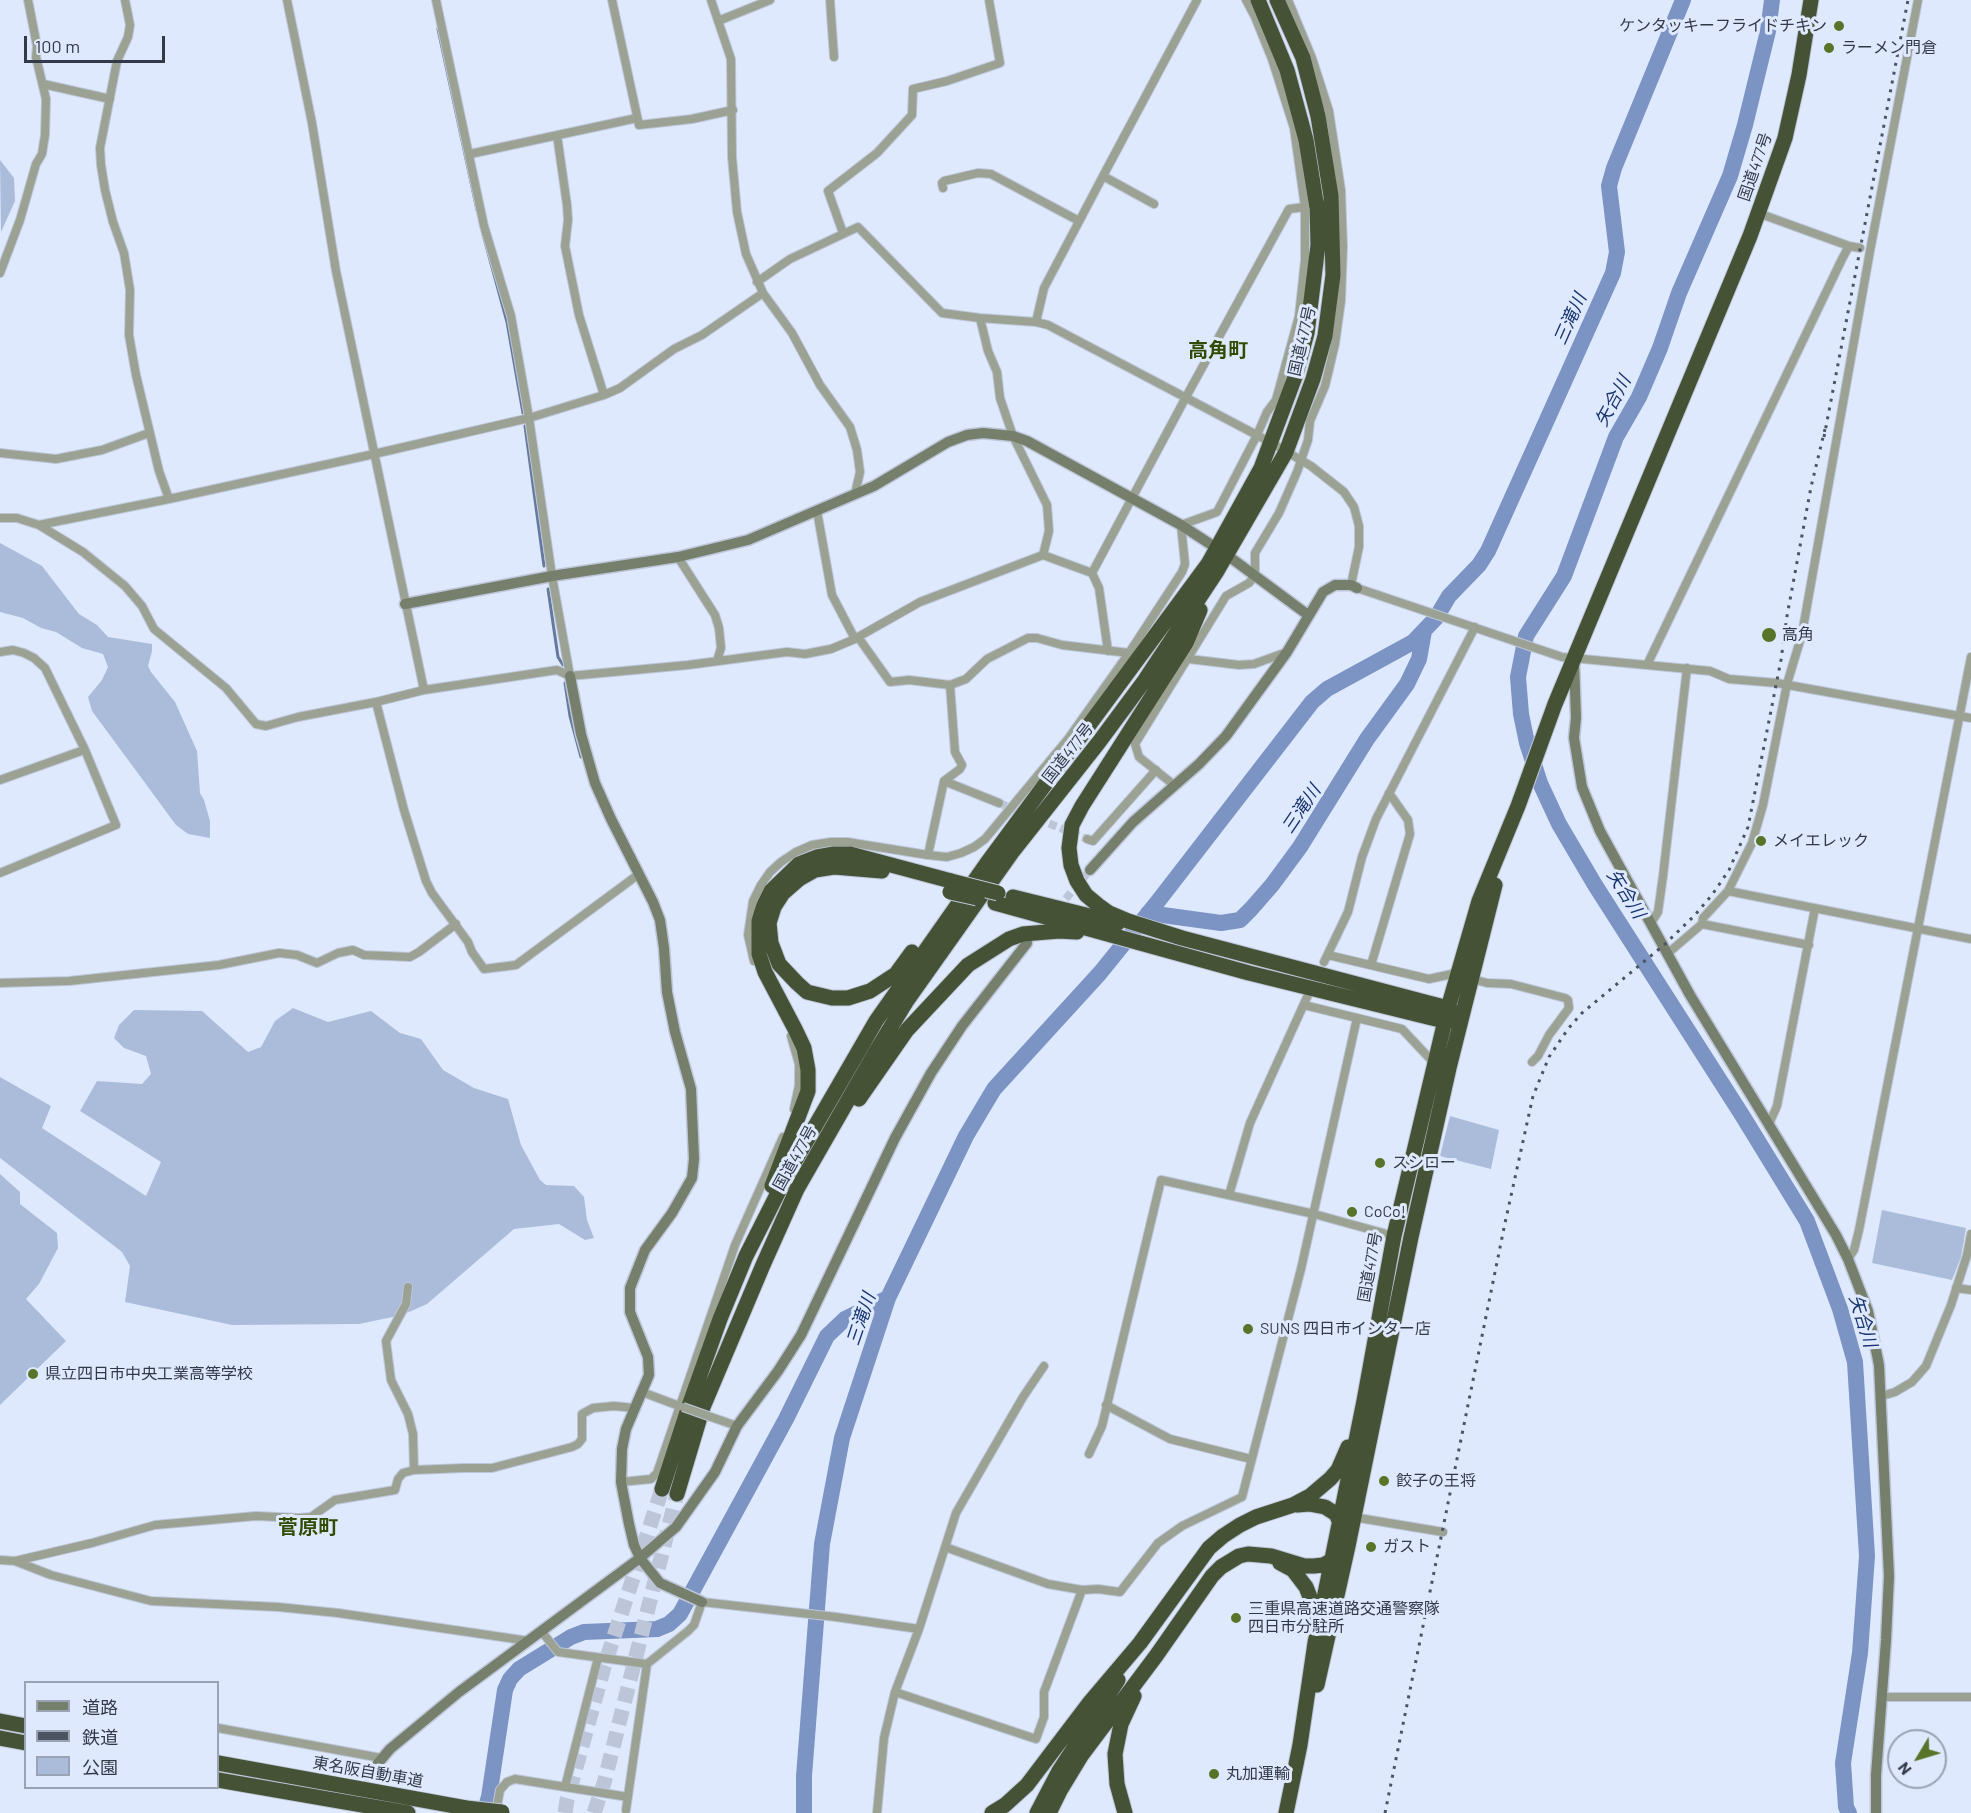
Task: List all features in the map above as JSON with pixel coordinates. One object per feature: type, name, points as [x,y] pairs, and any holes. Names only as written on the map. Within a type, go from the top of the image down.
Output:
[{"type":"highway","name":"国道477号","points":[[1258,0],[1287,70],[1306,140],[1317,208],[1318,245],[1306,333],[1295,377],[1264,438],[1261,468],[1222,552],[1217,571],[1145,680],[1013,851],[906,1002],[797,1189],[669,1491],[697,1382],[746,1256],[788,1173],[876,1021],[987,862],[1208,564],[1222,552],[1286,452],[1313,379],[1322,347],[1333,275],[1331,196],[1318,116],[1303,58],[1277,0]]},
{"type":"highway","name":"国道477号","points":[[1345,1518],[1394,1236],[1446,1015],[1479,901],[1518,806],[1555,704],[1568,658],[1758,213],[1785,138],[1799,75],[1811,0]]},
{"type":"highway","points":[[1090,920],[1086,895],[1071,865],[1069,848],[1072,825],[1186,643],[1217,571]]},
{"type":"highway","name":"国道477号","points":[[1286,1813],[1331,1562],[1345,1518],[1461,1018],[1518,806]]},
{"type":"highway","points":[[746,1256],[761,1210],[808,1091],[808,1070],[804,1048],[765,972],[759,954],[759,921],[771,891],[799,864],[834,854],[850,854],[950,886]]},
{"type":"highway","points":[[987,862],[971,876],[896,974],[870,991],[848,998],[832,998],[807,992],[779,964],[771,943],[769,922],[774,907],[783,893],[799,879],[815,870],[834,867],[885,871],[950,886],[996,898],[1090,920],[1113,936],[1249,973],[1461,1018]]},
{"type":"highway","points":[[797,1189],[907,1030],[968,965],[1009,939],[1023,934],[1059,931],[1109,913],[1182,938],[1257,957],[1446,1015]]},
{"type":"highway","points":[[1037,1813],[1059,1771],[1101,1709],[1140,1643],[1196,1564],[1223,1536],[1256,1517],[1293,1505],[1321,1488],[1338,1470],[1344,1459],[1364,1401]]},
{"type":"highway","points":[[1049,1813],[1081,1756],[1212,1576],[1228,1561],[1248,1554],[1271,1556],[1304,1566],[1314,1566],[1331,1562],[1348,1546],[1345,1518],[1325,1507],[1309,1504],[1293,1505]]},
{"type":"highway","name":"国道477号","points":[[1300,1745],[1327,1646],[1348,1546]]},
{"type":"highway","points":[[1248,1554],[1282,1564],[1293,1570],[1300,1578],[1314,1607],[1315,1643]]},
{"type":"highway","points":[[992,1813],[1027,1785],[1090,1702],[1140,1643]]},
{"type":"highway","points":[[1125,1813],[1119,1797],[1114,1768],[1117,1738],[1126,1710],[1156,1656]]},
{"type":"highway","points":[[0,1721],[24,1726]]},
{"type":"highway","points":[[0,1738],[24,1743]]},
{"type":"highway","name":"東名阪自動車道","points":[[219,1763],[504,1813]]},
{"type":"highway","name":"東名阪自動車道","points":[[219,1780],[408,1813]]},
{"type":"street","points":[[0,273],[20,220],[36,164],[42,154],[45,135],[46,99],[36,57],[37,46],[28,0]]},
{"type":"street","points":[[125,0],[130,25],[128,37],[117,61],[100,148],[113,222],[124,253],[130,290],[129,335],[149,433],[159,471],[170,499]]},
{"type":"street","points":[[287,0],[306,92],[336,271],[424,690]]},
{"type":"street","points":[[436,0],[484,226],[511,316],[529,418],[552,576],[581,734],[595,783],[660,920],[667,992],[675,1032],[691,1089],[694,1159],[692,1178],[672,1214],[645,1251],[630,1288],[630,1312],[648,1357],[649,1375],[634,1408],[622,1449],[621,1482],[631,1534],[640,1558],[660,1583],[699,1600],[919,1629]]},
{"type":"street","points":[[612,0],[639,124],[692,118],[733,110]]},
{"type":"street","points":[[711,0],[731,59],[732,157],[737,212],[746,254],[763,293],[792,333],[820,385],[850,427],[860,471],[855,494]]},
{"type":"street","points":[[718,21],[770,0]]},
{"type":"street","points":[[830,0],[834,57]]},
{"type":"street","points":[[843,233],[828,191],[877,153],[912,115],[913,89],[947,81],[1000,63],[989,0]]},
{"type":"street","points":[[1036,322],[1044,288],[1197,0]]},
{"type":"street","points":[[1181,525],[1217,512],[1264,438],[1267,412],[1276,400],[1299,316],[1305,260],[1305,207],[1294,128],[1272,59],[1246,0]]},
{"type":"street","points":[[1174,785],[1139,757],[1135,744],[1226,596],[1249,583],[1255,575],[1255,553],[1279,513],[1301,461],[1308,440],[1310,421],[1325,386],[1335,344],[1341,301],[1343,247],[1341,190],[1329,111],[1312,57],[1288,0]]},
{"type":"street","points":[[1667,954],[1702,924],[1703,918],[1728,891],[1752,843],[1760,815],[1772,766],[1786,684],[1802,634],[1870,251],[1918,0]]},
{"type":"street","points":[[43,84],[110,99]]},
{"type":"street","points":[[470,154],[637,118]]},
{"type":"street","points":[[556,135],[567,206],[566,246],[579,315],[604,395]]},
{"type":"street","points":[[943,188],[944,181],[978,173],[991,174],[1079,221]]},
{"type":"street","points":[[1103,176],[1154,204]]},
{"type":"street","points":[[1092,573],[1289,208],[1305,207]]},
{"type":"street","points":[[1758,213],[1860,248]]},
{"type":"street","points":[[758,282],[790,259],[858,226],[942,313],[1036,322],[1061,331],[1264,438],[1311,466],[1344,492],[1354,507],[1359,526],[1354,587]]},
{"type":"street","points":[[1647,665],[1849,246]]},
{"type":"street","points":[[39,525],[374,454],[529,418],[604,395],[620,387],[674,349],[702,335],[763,293]]},
{"type":"street","points":[[980,318],[988,351],[997,372],[1000,398],[1013,436],[1047,505],[1048,531],[1043,555]]},
{"type":"street","points":[[0,453],[56,459],[102,450],[149,433]]},
{"type":"street","points":[[405,604],[552,576],[678,557],[748,540],[874,486],[948,442],[967,435],[983,433],[1013,436],[1027,441],[1181,525],[1255,575],[1308,615]]},
{"type":"street","points":[[817,511],[832,595],[856,638],[890,682],[909,680],[950,685],[966,679],[987,659],[1028,638],[1037,638],[1062,645],[1129,653]]},
{"type":"street","points":[[0,518],[16,518],[39,525],[83,552],[125,586],[142,606],[154,629],[226,688],[256,724],[266,726],[424,690],[557,670],[570,675],[787,652],[805,654],[831,649],[856,638],[920,602],[1043,555],[1092,573],[1100,588],[1108,651]]},
{"type":"street","points":[[621,1482],[651,1479],[655,1476],[735,1245],[795,1106],[799,1085],[799,1064],[793,1039],[759,974],[752,956],[748,935],[753,901],[761,885],[781,862],[812,844],[847,842],[947,856],[974,848],[985,840],[1068,739],[1129,653],[1182,572],[1185,564],[1181,525]]},
{"type":"street","points":[[678,557],[715,615],[721,648],[717,661]]},
{"type":"street","points":[[1090,870],[1133,822],[1227,736],[1287,652],[1323,592],[1335,585],[1354,587],[1568,658],[1710,671],[1729,679],[1786,684],[1971,718]]},
{"type":"street","points":[[1460,968],[1452,974],[1429,979],[1371,965],[1326,958],[1348,912],[1362,857],[1376,819],[1474,627]]},
{"type":"street","points":[[0,652],[13,650],[24,652],[45,668],[116,825],[0,873]]},
{"type":"street","points":[[1189,659],[1239,665],[1254,664],[1287,652]]},
{"type":"street","points":[[1848,1258],[1854,1250],[1859,1230],[1971,657]]},
{"type":"street","points":[[1568,658],[1576,718],[1574,738],[1582,787],[1600,831],[1710,1029],[1848,1258],[1868,1311],[1879,1365],[1882,1396],[1889,1576],[1876,1775],[1876,1813]]},
{"type":"street","points":[[1651,923],[1658,912],[1687,668]]},
{"type":"street","points":[[928,855],[944,781],[960,770],[962,765],[954,752],[950,685]]},
{"type":"street","points":[[376,702],[401,799],[426,881],[484,969],[516,965],[639,874]]},
{"type":"street","points":[[0,780],[84,750]]},
{"type":"street","points":[[1087,839],[1093,841],[1156,771]]},
{"type":"street","points":[[944,781],[999,803]]},
{"type":"street","points":[[1371,965],[1410,834],[1408,820],[1389,793]]},
{"type":"street","points":[[1728,891],[1971,939]]},
{"type":"street","points":[[1769,1124],[1777,1106],[1815,908]]},
{"type":"street","points":[[0,983],[69,981],[219,965],[279,953],[317,963],[338,953],[352,950],[364,955],[410,957],[456,924]]},
{"type":"street","points":[[1702,924],[1809,945]]},
{"type":"street","points":[[368,1775],[381,1758],[459,1692],[529,1641],[545,1636],[676,1527],[715,1472],[737,1426],[778,1371],[801,1335],[895,1138],[931,1073],[962,1026],[1027,943]]},
{"type":"street","points":[[1472,979],[1487,983],[1511,984],[1568,1000],[1569,1008],[1532,1062]]},
{"type":"street","points":[[1229,1195],[1250,1123],[1308,995]]},
{"type":"street","points":[[1304,1005],[1402,1029],[1434,1063]]},
{"type":"street","points":[[945,1547],[1048,1584],[1082,1590],[1098,1588],[1120,1592],[1158,1543],[1182,1526],[1242,1497],[1314,1214],[1357,1018]]},
{"type":"street","points":[[1089,1454],[1102,1426],[1161,1180],[1314,1214],[1394,1236]]},
{"type":"street","points":[[1882,1396],[1907,1386],[1922,1372],[1941,1333],[1971,1234]]},
{"type":"street","points":[[408,1287],[406,1304],[386,1341],[391,1380],[408,1414],[413,1434],[414,1470]]},
{"type":"street","points":[[1956,1288],[1971,1290]]},
{"type":"street","points":[[877,1813],[884,1738],[895,1692],[919,1629],[956,1514],[1023,1397],[1044,1366]]},
{"type":"street","points":[[642,1392],[737,1426]]},
{"type":"street","points":[[1106,1405],[1170,1439],[1251,1460]]},
{"type":"street","points":[[0,1560],[15,1561],[155,1525],[255,1516],[311,1517],[335,1500],[395,1490],[398,1479],[403,1473],[414,1470],[492,1468],[572,1447],[582,1438],[582,1414],[593,1408],[614,1406],[634,1408]]},
{"type":"street","points":[[1345,1518],[1443,1532]]},
{"type":"street","points":[[15,1561],[51,1575],[151,1601],[278,1607],[338,1613],[529,1641]]},
{"type":"street","points":[[895,1692],[1036,1739],[1044,1717],[1044,1692],[1082,1590]]},
{"type":"street","points":[[626,1810],[647,1664],[694,1624],[699,1600]]},
{"type":"street","points":[[545,1636],[557,1651],[647,1664]]},
{"type":"street","points":[[565,1787],[598,1658]]},
{"type":"street","points":[[1882,1697],[1971,1697]]},
{"type":"street","points":[[219,1728],[381,1758]]},
{"type":"street","points":[[504,1813],[500,1790],[507,1782],[515,1779],[628,1797]]},
{"type":"green space","points":[[0,160],[14,178],[15,201],[1,232]]},
{"type":"green space","points":[[0,543],[42,566],[79,614],[97,625],[108,637],[152,644],[148,666],[175,702],[197,751],[200,793],[210,821],[210,838],[188,834],[176,825],[92,711],[88,697],[102,680],[108,667],[103,654],[82,648],[56,632],[41,628],[23,618],[0,612]]},
{"type":"green space","points":[[293,1008],[328,1022],[371,1011],[400,1033],[421,1039],[443,1070],[474,1088],[508,1099],[521,1145],[540,1180],[546,1185],[574,1186],[584,1197],[587,1220],[594,1238],[585,1240],[559,1224],[514,1229],[427,1304],[402,1315],[359,1324],[232,1325],[125,1302],[130,1266],[122,1252],[0,1158],[0,1077],[51,1106],[42,1128],[146,1196],[161,1162],[80,1111],[97,1081],[142,1084],[151,1074],[146,1056],[124,1048],[114,1038],[119,1025],[134,1010],[202,1011],[248,1052],[261,1047],[275,1021]]},
{"type":"green space","points":[[1450,1116],[1499,1130],[1491,1169],[1440,1156]]},
{"type":"green space","points":[[0,1174],[20,1192],[20,1204],[57,1233],[58,1248],[39,1284],[26,1299],[66,1341],[0,1405]]},
{"type":"green space","points":[[1882,1210],[1966,1228],[1961,1257],[1952,1280],[1872,1263]]},
{"type":"waterway","name":"三滝川","points":[[804,1813],[804,1776],[822,1544],[842,1438],[888,1298],[966,1136],[994,1089],[1100,973],[1312,702],[1327,689],[1413,642],[1436,618],[1449,596],[1479,565],[1488,551],[1613,273],[1617,252],[1609,186],[1614,168],[1683,0]]},
{"type":"waterway","name":"矢合川","points":[[1772,0],[1768,31],[1730,176],[1679,293],[1660,348],[1639,397],[1616,437],[1564,576],[1526,636],[1518,677],[1521,714],[1527,743],[1540,783],[1559,824],[1807,1221],[1840,1309],[1855,1362],[1867,1556],[1860,1653],[1843,1763],[1846,1807],[1849,1813]]},
{"type":"waterway","points":[[438,29],[477,210]]},
{"type":"waterway","points":[[483,234],[507,322],[523,413]]},
{"type":"waterway","points":[[525,426],[544,566]]},
{"type":"waterway","points":[[548,589],[558,657],[563,665]]},
{"type":"waterway","name":"三滝川","points":[[1148,913],[1221,923],[1240,920],[1251,909],[1300,847],[1367,739],[1407,684],[1419,659],[1424,631]]},
{"type":"waterway","points":[[565,683],[570,716],[581,757]]},
{"type":"waterway","points":[[484,1813],[489,1797],[505,1690],[510,1679],[519,1669],[571,1637],[584,1632],[657,1629],[669,1624],[680,1614],[786,1419],[827,1336],[845,1319],[888,1298]]},
{"type":"tunnel","points":[[999,803],[1024,813]]},
{"type":"tunnel","points":[[1038,819],[1087,839]]},
{"type":"tunnel","points":[[1058,908],[1090,870]]},
{"type":"tunnel","points":[[565,1813],[604,1667],[662,1489]]},
{"type":"tunnel","points":[[594,1813],[604,1783],[677,1494]]},
{"type":"railway","points":[[1824,437],[1908,0]]},
{"type":"railway","points":[[1385,1813],[1533,1096],[1549,1057],[1568,1029],[1582,1013],[1664,945],[1694,916],[1729,870],[1748,827],[1781,660],[1811,487],[1825,429]]},
{"type":"place","name":"ケンタッキーフライドチキン","points":[[1839,26]]},
{"type":"place","name":"ラーメン門倉","points":[[1829,48]]},
{"type":"place","name":"高角","points":[[1769,635]]},
{"type":"place","name":"メイエレック","points":[[1761,841]]},
{"type":"place","name":"スシロー","points":[[1380,1163]]},
{"type":"place","name":"CoCo!","points":[[1352,1212]]},
{"type":"place","name":"SUNS 四日市インター店","points":[[1248,1329]]},
{"type":"place","name":"県立四日市中央工業高等学校","points":[[33,1374]]},
{"type":"place","name":"餃子の王将","points":[[1384,1481]]},
{"type":"place","name":"ガスト","points":[[1371,1547]]},
{"type":"place","name":"三重県高速道路交通警察隊 四日市分駐所","points":[[1236,1618]]},
{"type":"place","name":"丸加運輸","points":[[1214,1774]]},
{"type":"district","name":"高角町","points":[[1218,350]]},
{"type":"district","name":"菅原町","points":[[308,1527]]}]
